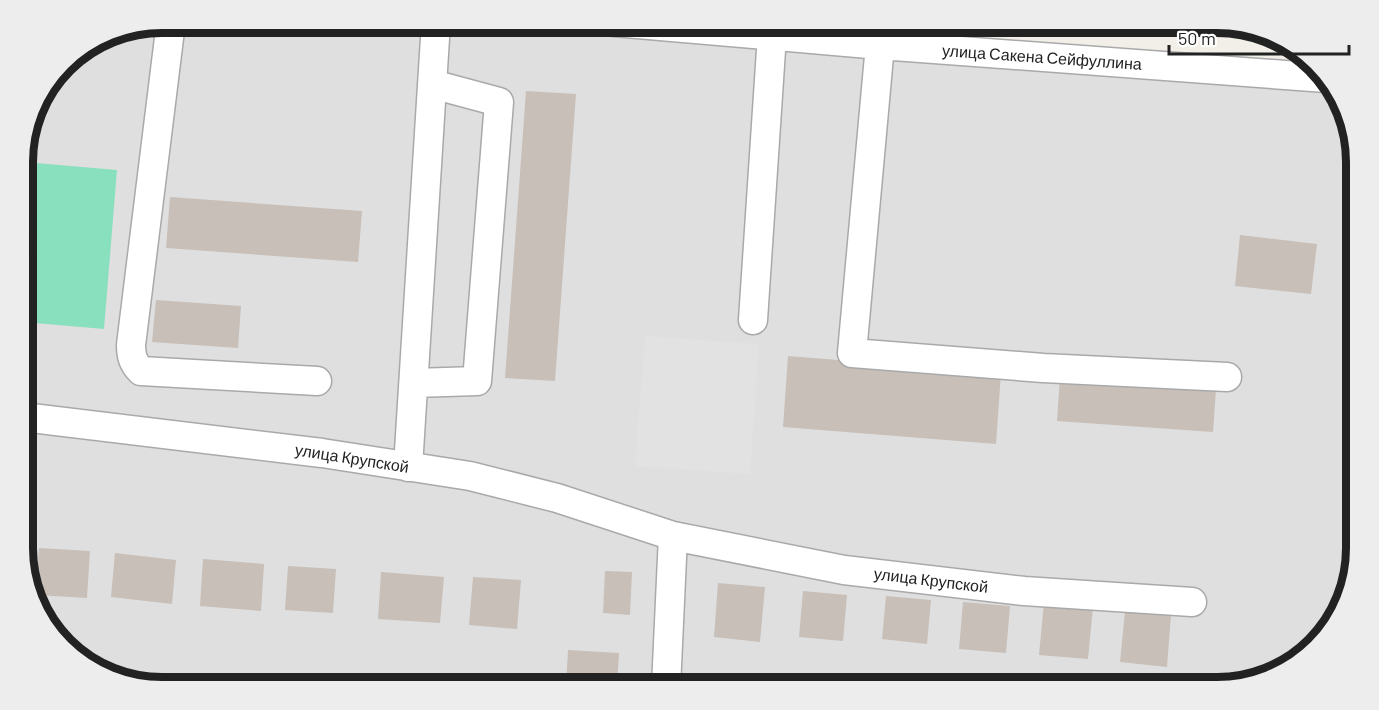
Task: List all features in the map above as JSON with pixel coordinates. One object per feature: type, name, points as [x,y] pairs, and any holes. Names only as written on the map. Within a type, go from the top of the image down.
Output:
[{"type":"street","points":[[170,33],[131,355],[141,371],[317,381]]},
{"type":"street","points":[[408,467],[435,33]]},
{"type":"street","name":"улица Сакена Сейфуллина","points":[[763,33],[880,45],[1314,77]]},
{"type":"street","points":[[753,320],[772,34]]},
{"type":"street","points":[[880,45],[852,353],[1042,368],[1227,377]]},
{"type":"street","points":[[414,383],[477,381],[499,102],[432,84]]},
{"type":"street","name":"улица Крупской","points":[[33,418],[322,453],[470,476],[557,498],[673,536],[844,570],[1024,591],[1192,602]]},
{"type":"street","points":[[666,677],[673,536]]},
{"type":"shaded area","points":[[153,33],[763,33],[1318,83],[1329,97],[1336,113],[1345,145],[1346,548],[1342,582],[1333,605],[1314,633],[1302,645],[1274,664],[1242,675],[1226,677],[153,677],[137,675],[105,664],[77,645],[65,633],[46,605],[37,582],[34,565],[33,153],[37,128],[50,97],[77,65],[105,46],[137,35]]},
{"type":"shaded area","points":[[645,336],[759,344],[750,474],[635,466]]},
{"type":"green space","points":[[33,163],[117,170],[104,329],[33,323]]},
{"type":"building","points":[[526,91],[576,94],[555,381],[505,378]]},
{"type":"building","points":[[1346,167],[1346,194],[1344,194]]},
{"type":"building","points":[[170,197],[362,211],[358,262],[166,248]]},
{"type":"building","points":[[1240,235],[1317,244],[1311,294],[1235,286]]},
{"type":"building","points":[[156,300],[241,306],[238,348],[152,342]]},
{"type":"building","points":[[788,356],[1001,373],[996,444],[783,427]]},
{"type":"building","points":[[1060,377],[1216,389],[1213,432],[1057,421]]},
{"type":"building","points":[[39,548],[90,551],[87,598],[42,595],[37,581]]},
{"type":"building","points":[[115,553],[176,560],[172,604],[111,597]]},
{"type":"building","points":[[203,559],[264,564],[261,611],[200,606]]},
{"type":"building","points":[[288,566],[336,569],[333,613],[285,610]]},
{"type":"building","points":[[605,571],[632,572],[630,615],[603,613]]},
{"type":"building","points":[[381,572],[444,577],[440,623],[378,619]]},
{"type":"building","points":[[473,577],[521,580],[517,629],[469,625]]},
{"type":"building","points":[[718,583],[765,587],[760,642],[714,637]]},
{"type":"building","points":[[803,591],[847,595],[843,641],[799,637]]},
{"type":"building","points":[[886,596],[931,600],[927,644],[882,639]]},
{"type":"building","points":[[963,602],[1010,606],[1006,653],[959,649]]},
{"type":"building","points":[[1044,602],[1093,607],[1088,659],[1039,655]]},
{"type":"building","points":[[1125,611],[1171,615],[1167,667],[1120,662]]},
{"type":"building","points":[[568,650],[619,653],[618,677],[567,677]]}]
